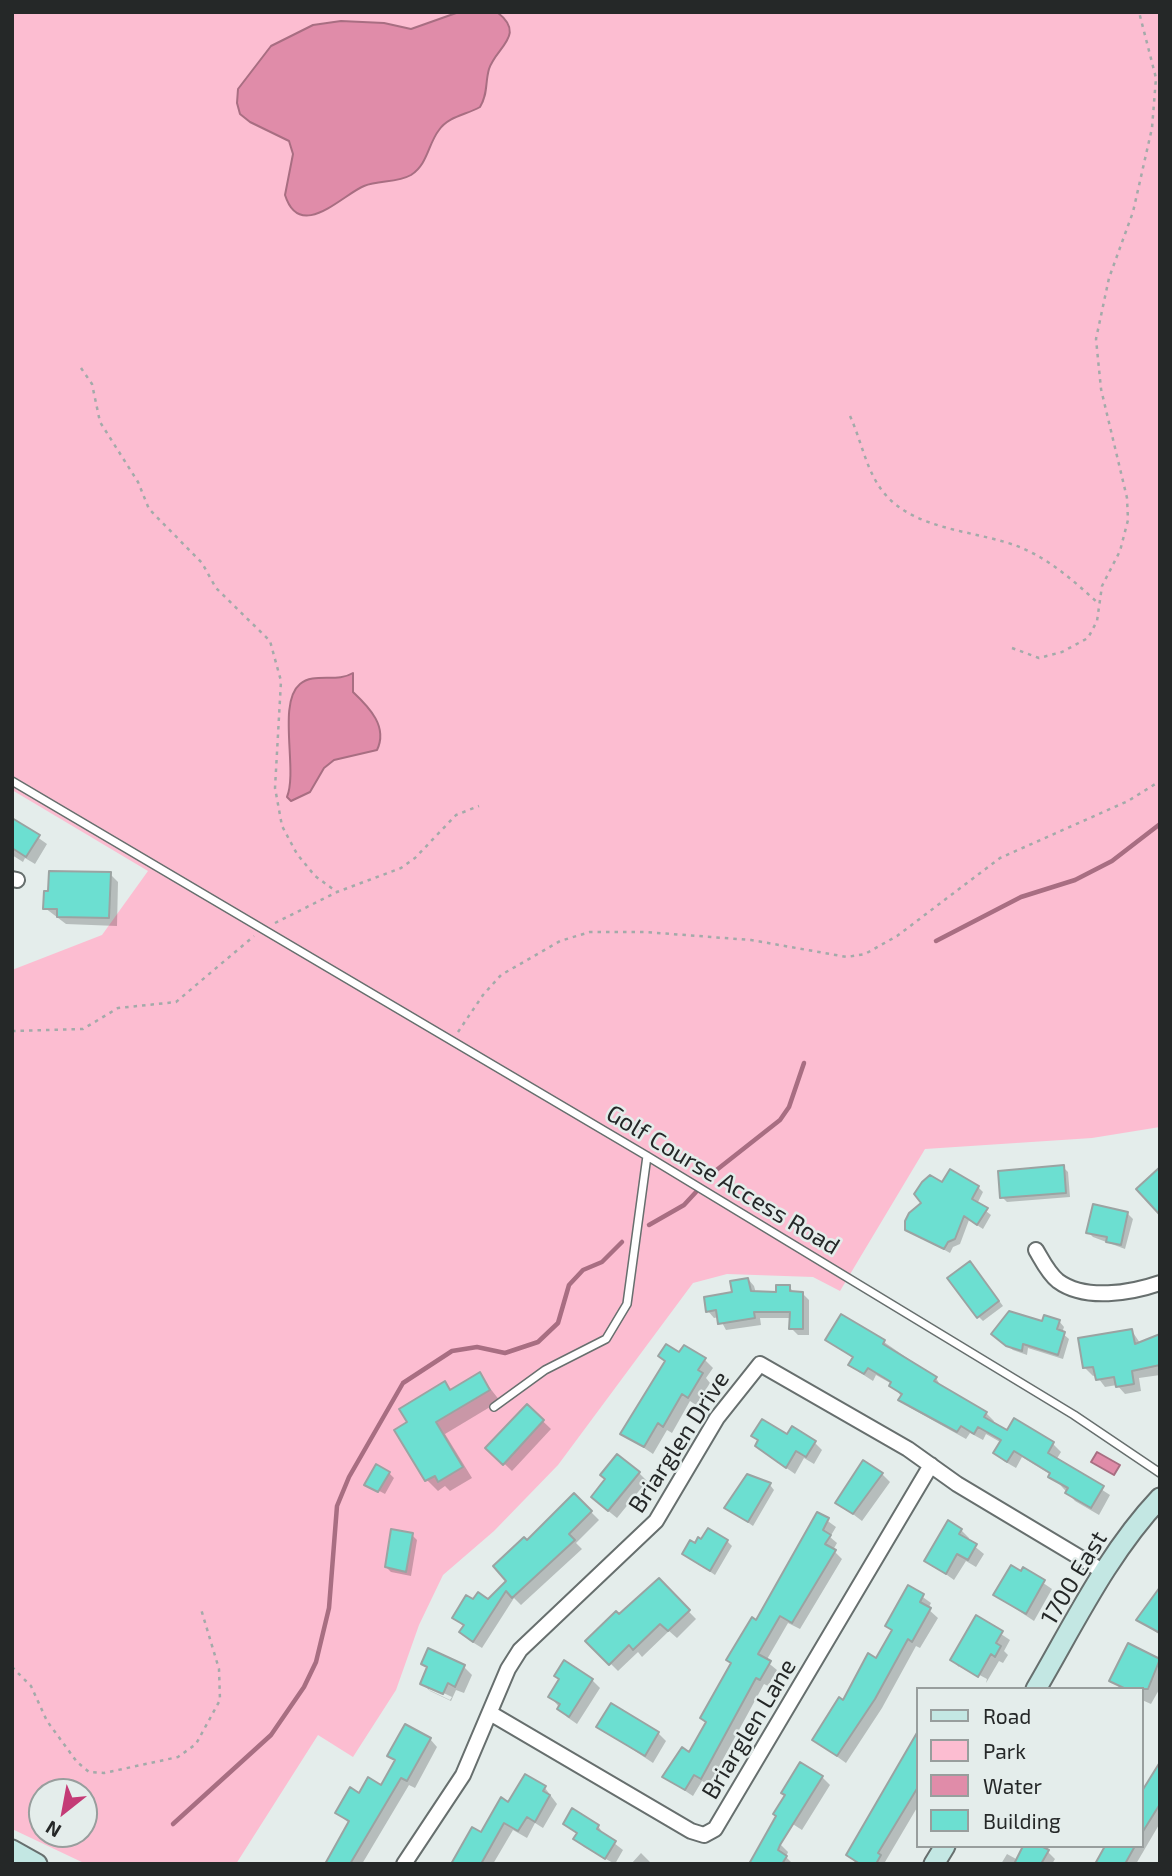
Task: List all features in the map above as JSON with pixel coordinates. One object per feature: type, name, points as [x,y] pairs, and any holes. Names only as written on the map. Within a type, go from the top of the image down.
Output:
[{"type":"main road","name":"1700 East","points":[[1037,1687],[1104,1572],[1138,1522],[1160,1498]]},
{"type":"main road","points":[[934,1864],[943,1848]]},
{"type":"main road","points":[[12,1850],[37,1864]]},
{"type":"street","points":[[1035,1250],[1057,1280],[1077,1290],[1132,1290],[1160,1283]]},
{"type":"street","name":"Briarglen Drive","points":[[404,1864],[463,1775],[520,1650],[656,1521],[717,1418],[760,1364],[798,1384],[1104,1572]]},
{"type":"street","name":"Briarglen Lane","points":[[490,1713],[691,1831],[705,1835],[715,1829],[931,1465]]},
{"type":"lane","name":"Golf Course Access Road","points":[[12,781],[647,1156],[1074,1415],[1160,1472]]},
{"type":"lane","points":[[494,1407],[545,1370],[607,1339],[628,1304],[647,1156]]},
{"type":"path","points":[[1012,648],[1039,658],[1062,652],[1088,638],[1097,621],[1102,586],[1120,551],[1128,520],[1127,498],[1101,389],[1096,339],[1108,278],[1133,212],[1153,128],[1156,78],[1139,12]]},
{"type":"path","points":[[81,368],[92,384],[100,422],[138,482],[149,509],[202,563],[216,588],[270,640],[281,681],[275,788],[282,826],[297,854],[315,876],[337,892]]},
{"type":"path","points":[[849,416],[861,439],[871,476],[887,497],[916,516],[1020,547],[1047,561],[1099,604]]},
{"type":"path","points":[[453,1041],[483,995],[501,975],[560,941],[590,932],[645,932],[724,938],[847,957],[865,954],[897,936],[1000,858],[1128,801],[1160,781]]},
{"type":"path","points":[[12,1031],[83,1029],[118,1008],[176,1002],[261,930],[337,892],[401,869],[457,815],[479,806]]},
{"type":"path","points":[[12,1667],[32,1686],[47,1721],[77,1762],[89,1772],[104,1773],[178,1756],[196,1744],[220,1700],[214,1649],[201,1609]]},
{"type":"green space","points":[[12,12],[1160,12],[1160,1127],[1092,1138],[925,1149],[840,1291],[813,1277],[727,1274],[693,1283],[558,1465],[494,1531],[443,1575],[419,1625],[396,1690],[353,1757],[318,1735],[236,1864],[86,1864],[52,1848],[98,1848],[98,1778],[28,1778],[28,1837],[12,1829],[12,970],[102,935],[148,871],[12,790]]},
{"type":"water","points":[[459,12],[497,12],[506,20],[509,28],[507,41],[489,69],[480,107],[443,125],[421,165],[411,175],[364,186],[311,215],[301,215],[292,208],[285,195],[293,154],[289,141],[250,122],[240,114],[237,103],[238,89],[271,46],[313,25],[341,21],[384,23],[411,29]]},
{"type":"water","points":[[353,673],[353,692],[371,711],[379,726],[380,742],[377,750],[334,760],[324,768],[310,792],[291,801],[287,797],[290,785],[289,721],[293,693],[306,680]]},
{"type":"water","points":[[1097,1452],[1120,1465],[1114,1475],[1091,1462]]},
{"type":"building","points":[[12,818],[40,835],[26,857],[12,848]]},
{"type":"building","points":[[49,871],[111,872],[109,918],[57,917],[57,909],[43,909],[44,891],[48,891]]},
{"type":"building","points":[[1064,1165],[1066,1193],[1000,1198],[998,1171]]},
{"type":"building","points":[[1160,1167],[1160,1215],[1136,1189]]},
{"type":"building","points":[[950,1169],[979,1186],[972,1199],[988,1208],[977,1225],[964,1216],[955,1239],[948,1242],[944,1249],[905,1230],[905,1221],[909,1213],[921,1203],[914,1194],[922,1182],[930,1175],[942,1182]]},
{"type":"building","points":[[1093,1204],[1128,1212],[1121,1245],[1106,1242],[1107,1237],[1086,1233]]},
{"type":"building","points":[[970,1261],[999,1301],[977,1318],[947,1278]]},
{"type":"building","points":[[748,1278],[751,1291],[776,1292],[776,1285],[790,1285],[790,1291],[803,1292],[803,1329],[789,1329],[790,1312],[754,1312],[755,1318],[718,1324],[716,1310],[706,1312],[704,1297],[732,1292],[730,1281]]},
{"type":"building","points":[[1009,1311],[1042,1321],[1044,1315],[1060,1320],[1057,1329],[1065,1332],[1058,1355],[1023,1344],[1022,1351],[1006,1346],[991,1334]]},
{"type":"building","points":[[841,1314],[885,1340],[883,1344],[937,1377],[934,1381],[987,1412],[984,1417],[1007,1430],[1014,1418],[1054,1442],[1048,1453],[1104,1486],[1091,1508],[1065,1493],[1068,1488],[1048,1477],[1050,1473],[1014,1451],[1007,1462],[993,1453],[1001,1440],[978,1427],[974,1434],[961,1426],[957,1432],[898,1400],[902,1394],[889,1386],[891,1382],[868,1368],[864,1374],[848,1365],[853,1357],[825,1340]]},
{"type":"building","points":[[1132,1329],[1135,1344],[1160,1334],[1160,1365],[1132,1371],[1134,1384],[1116,1387],[1114,1377],[1096,1380],[1093,1367],[1083,1368],[1078,1338]]},
{"type":"building","points":[[666,1344],[679,1352],[684,1345],[706,1358],[698,1370],[703,1373],[688,1398],[682,1394],[663,1427],[658,1423],[644,1447],[620,1434],[665,1361],[658,1356]]},
{"type":"building","points":[[480,1372],[490,1390],[436,1422],[463,1467],[438,1482],[435,1476],[425,1481],[394,1430],[407,1422],[399,1409],[445,1381],[450,1390]]},
{"type":"building","points":[[527,1404],[544,1420],[503,1465],[485,1448]]},
{"type":"building","points":[[762,1419],[787,1434],[792,1426],[816,1441],[806,1457],[796,1451],[786,1468],[755,1446],[758,1440],[751,1436]]},
{"type":"building","points":[[617,1454],[640,1472],[608,1511],[591,1497],[605,1479],[600,1475]]},
{"type":"building","points":[[863,1460],[883,1473],[853,1514],[835,1503]]},
{"type":"building","points":[[376,1464],[390,1472],[378,1492],[364,1485]]},
{"type":"building","points":[[747,1474],[771,1483],[748,1522],[724,1508]]},
{"type":"building","points":[[574,1493],[592,1511],[569,1534],[575,1540],[512,1598],[506,1591],[473,1642],[459,1632],[464,1625],[452,1618],[466,1595],[473,1599],[478,1592],[488,1599],[506,1581],[493,1566],[524,1537],[527,1540]]},
{"type":"building","points":[[817,1512],[829,1518],[823,1530],[831,1535],[825,1544],[836,1550],[792,1623],[780,1616],[758,1654],[771,1661],[760,1680],[756,1678],[701,1779],[694,1775],[685,1790],[662,1777],[682,1747],[689,1752],[706,1722],[700,1718],[731,1663],[726,1660],[752,1617],[756,1620]]},
{"type":"building","points":[[948,1520],[962,1529],[959,1534],[977,1544],[968,1560],[957,1554],[946,1574],[924,1561]]},
{"type":"building","points":[[708,1528],[728,1540],[710,1571],[682,1554],[690,1540],[695,1543],[698,1537],[701,1539]]},
{"type":"building","points":[[391,1529],[413,1533],[406,1572],[385,1567]]},
{"type":"building","points":[[1011,1565],[1021,1571],[1023,1567],[1045,1580],[1026,1614],[993,1595]]},
{"type":"building","points":[[659,1578],[690,1610],[668,1631],[660,1624],[633,1650],[629,1645],[609,1665],[585,1641],[616,1611],[619,1614]]},
{"type":"building","points":[[908,1585],[924,1594],[920,1602],[931,1608],[912,1642],[908,1639],[875,1699],[837,1756],[812,1740],[839,1697],[843,1700],[868,1653],[876,1658],[892,1630],[885,1626]]},
{"type":"building","points":[[1160,1587],[1160,1633],[1136,1620]]},
{"type":"building","points":[[976,1615],[1003,1631],[996,1643],[1001,1646],[995,1657],[991,1654],[978,1677],[950,1660]]},
{"type":"building","points":[[1128,1643],[1160,1659],[1148,1689],[1122,1687],[1109,1681]]},
{"type":"building","points":[[428,1648],[465,1665],[455,1687],[448,1683],[443,1694],[420,1684],[427,1667],[421,1664]]},
{"type":"building","points":[[564,1660],[593,1679],[569,1717],[557,1709],[560,1704],[548,1697],[559,1679],[554,1676]]},
{"type":"building","points":[[611,1703],[659,1732],[645,1756],[596,1727]]},
{"type":"building","points":[[405,1724],[431,1738],[407,1781],[401,1778],[350,1864],[325,1864],[349,1821],[335,1813],[350,1787],[359,1793],[368,1777],[381,1785],[395,1760],[387,1756]]},
{"type":"building","points":[[916,1734],[916,1790],[878,1853],[881,1855],[876,1864],[860,1864],[846,1855]]},
{"type":"building","points":[[800,1762],[823,1776],[780,1845],[778,1850],[787,1856],[782,1864],[749,1864],[776,1816],[773,1814],[785,1795],[781,1793]]},
{"type":"building","points":[[1160,1762],[1160,1804],[1144,1830],[1144,1788]]},
{"type":"building","points":[[525,1774],[546,1786],[543,1791],[550,1795],[535,1822],[527,1817],[518,1831],[504,1823],[481,1864],[451,1864],[472,1827],[481,1832],[501,1797],[508,1802]]},
{"type":"building","points":[[572,1808],[599,1825],[597,1829],[616,1841],[605,1859],[573,1839],[577,1833],[563,1824]]},
{"type":"building","points":[[1022,1848],[1049,1850],[1041,1864],[1014,1864]]},
{"type":"building","points":[[1104,1848],[1134,1848],[1125,1864],[1095,1864]]},
{"type":"waterway","points":[[936,941],[1021,897],[1075,880],[1112,861],[1160,824]]},
{"type":"waterway","points":[[714,1172],[780,1120],[789,1107],[804,1063]]},
{"type":"waterway","points":[[649,1225],[684,1205],[696,1192]]},
{"type":"waterway","points":[[173,1824],[271,1735],[304,1687],[316,1662],[329,1608],[337,1506],[349,1477],[403,1383],[452,1351],[477,1347],[505,1353],[538,1342],[558,1323],[569,1285],[583,1270],[602,1262],[622,1242]]}]
